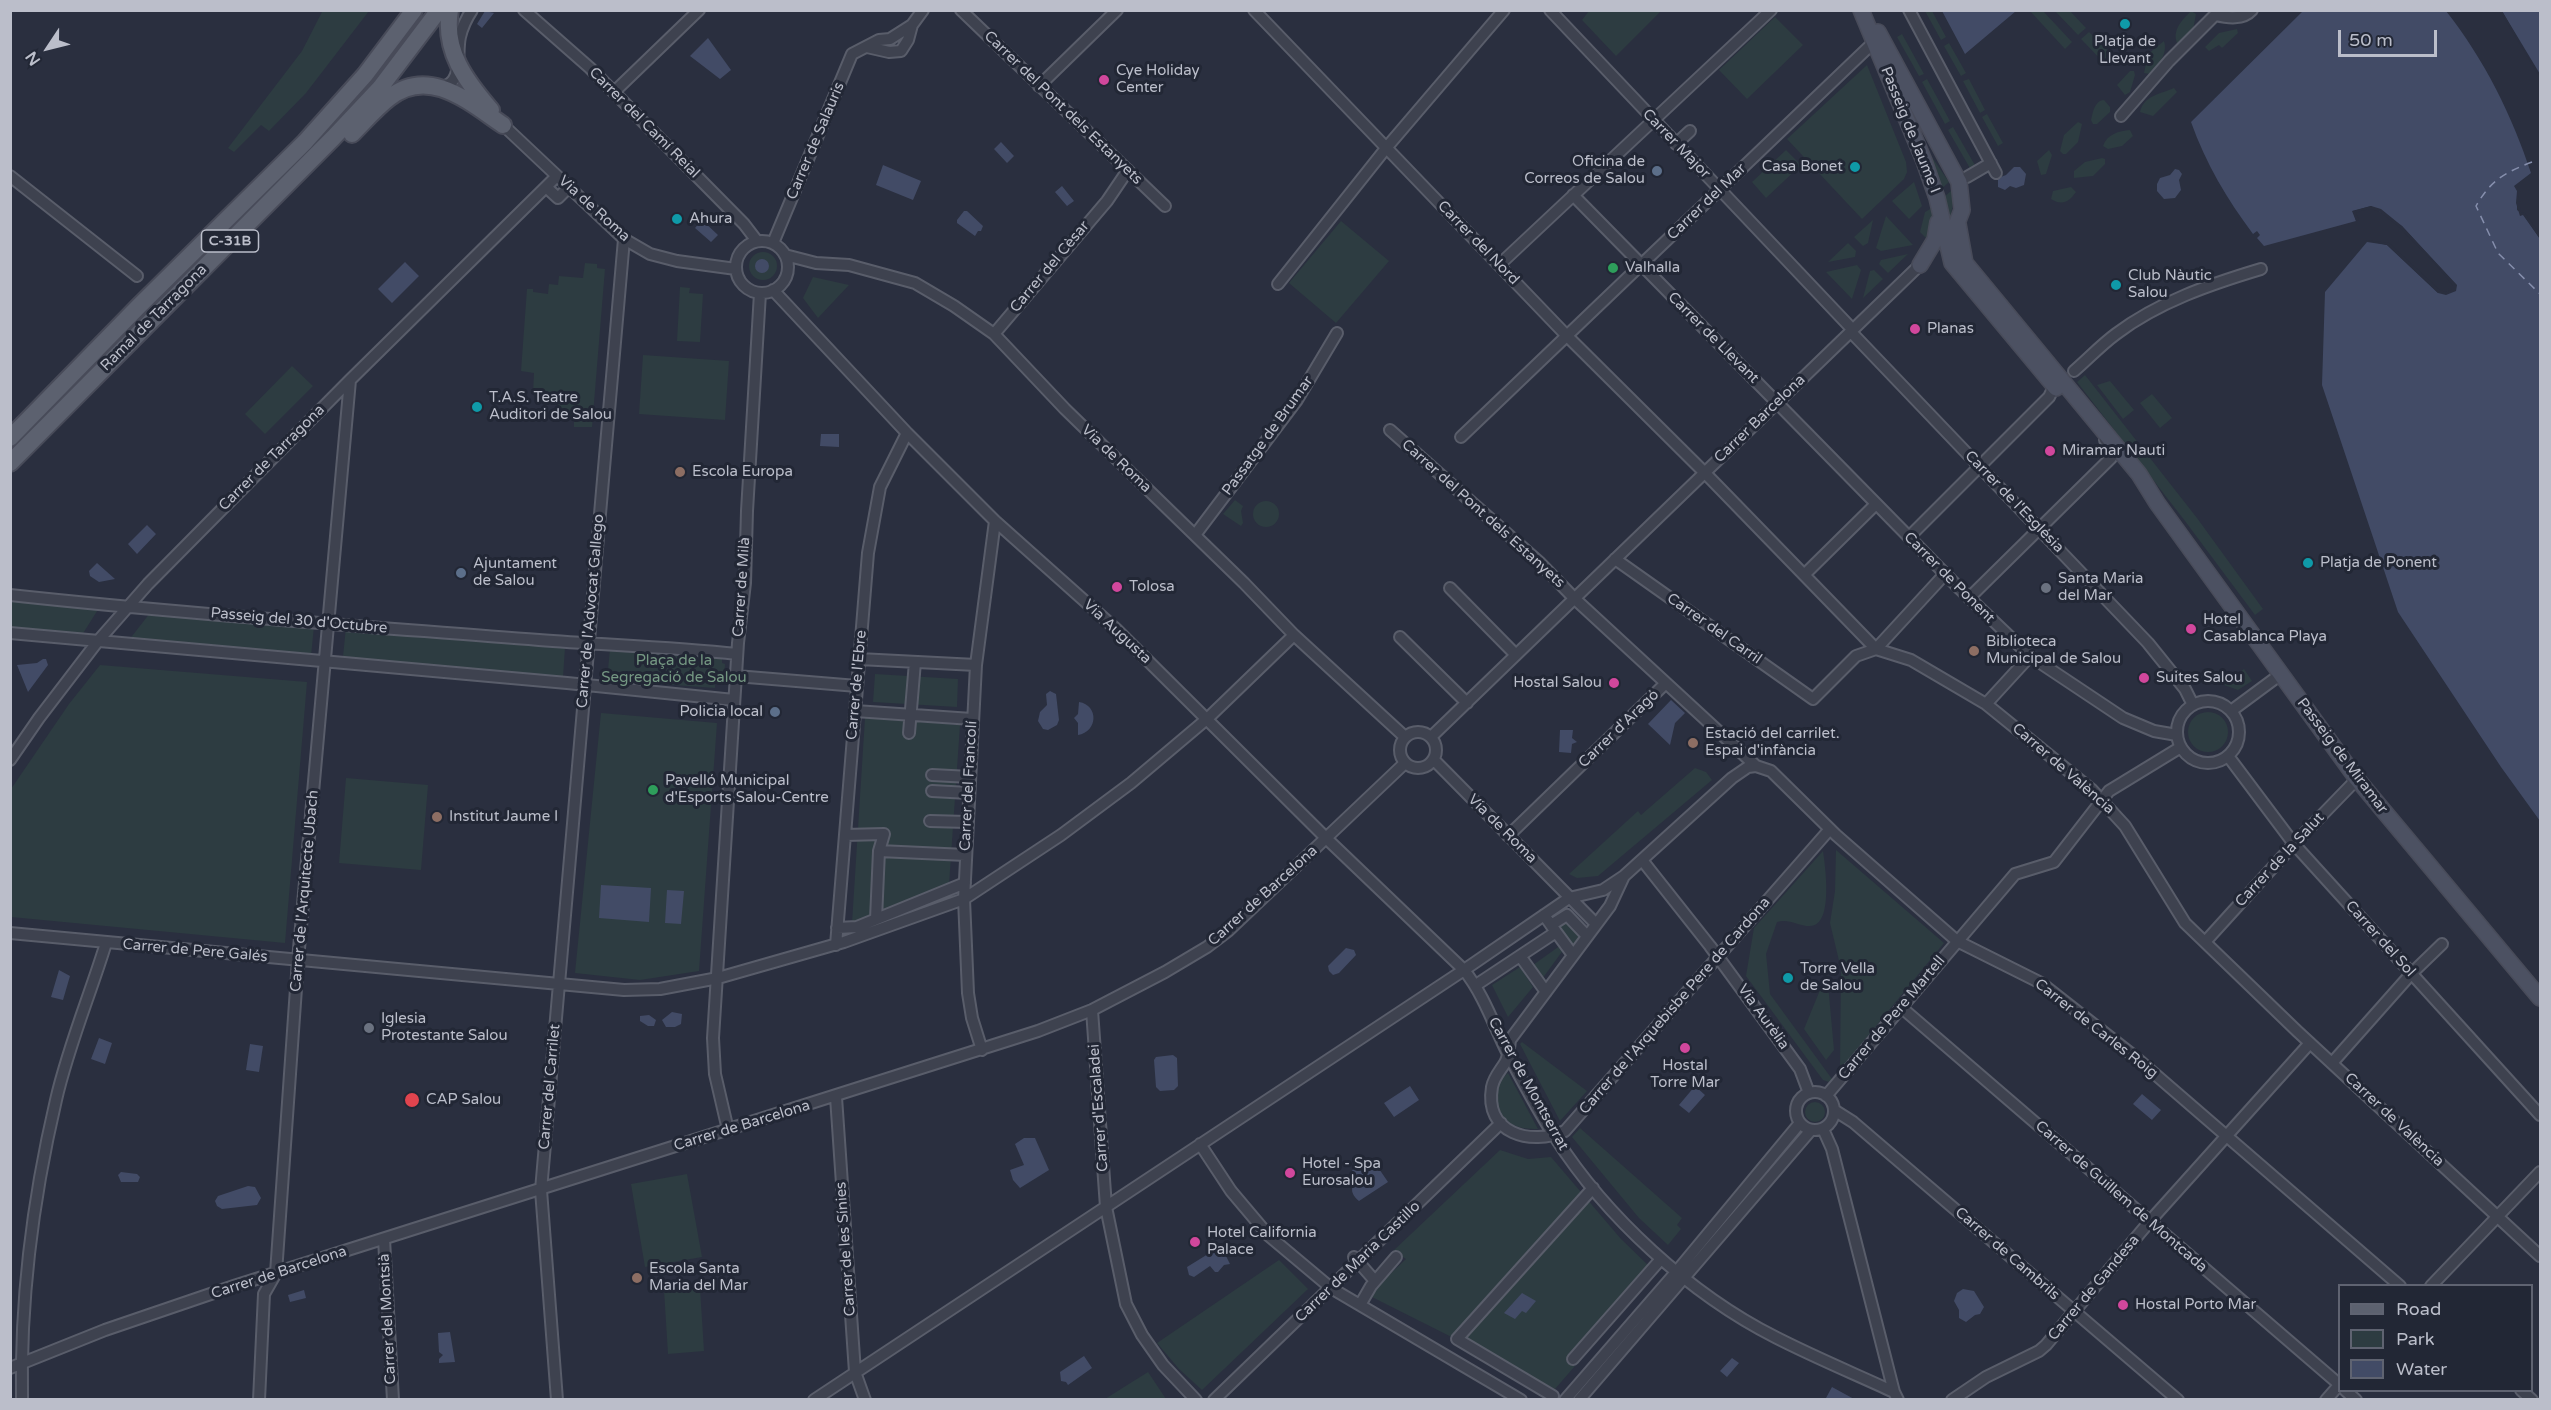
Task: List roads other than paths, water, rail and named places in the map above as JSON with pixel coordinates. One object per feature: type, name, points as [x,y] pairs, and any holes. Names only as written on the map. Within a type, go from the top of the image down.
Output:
[{"type":"main road","name":"Ramal de Tarragona","points":[[10,438],[139,306],[305,142],[365,75],[414,10]]},
{"type":"main road","name":"Ramal de Tarragona","points":[[10,463],[282,190],[380,88],[439,10]]},
{"type":"main road","points":[[450,10],[449,41],[458,63],[478,95],[503,125]]},
{"type":"main road","name":"C-31B","points":[[282,190],[336,149],[380,106],[398,92],[417,86],[441,87]]},
{"type":"main road","points":[[441,87],[503,125]]},
{"type":"street","points":[[441,87],[453,82],[464,25],[472,10]]},
{"type":"street","name":"Carrer del Camí Reial","points":[[524,10],[590,68],[744,224],[757,241]]},
{"type":"street","points":[[614,93],[699,10]]},
{"type":"street","name":"Carrer de Salauris","points":[[867,47],[889,52],[901,51],[908,40],[912,25],[922,10]]},
{"type":"street","name":"Carrer del Pont dels Estanyets","points":[[961,10],[1165,206]]},
{"type":"street","points":[[1039,86],[1117,10]]},
{"type":"street","name":"Carrer del Nord","points":[[1254,10],[1568,336],[1705,473]]},
{"type":"street","points":[[1278,284],[1387,147],[1504,10]]},
{"type":"street","name":"Carrer Major","points":[[1550,10],[1852,331]]},
{"type":"street","points":[[1499,265],[1771,10]]},
{"type":"street","name":"Passeig de Jaume I","points":[[1863,10],[1874,47],[1931,180],[1946,240]]},
{"type":"street","name":"Passeig de Jaume I","points":[[1863,10],[1887,46],[1959,182],[1962,198],[1958,224]]},
{"type":"street","points":[[1909,10],[1994,168],[1967,177]]},
{"type":"street","points":[[2121,116],[2169,61],[2216,15],[2227,18],[2247,15],[2252,10]]},
{"type":"street","name":"Carrer de Salauris","points":[[773,243],[852,54],[879,40],[890,39],[912,25]]},
{"type":"street","name":"Passeig de Jaume I","points":[[1874,47],[1880,45],[1887,53],[1911,110],[1928,141],[1950,166]]},
{"type":"street","points":[[1874,47],[1938,222],[1935,240],[1920,266]]},
{"type":"street","name":"Carrer del Mar","points":[[1461,437],[1874,47]]},
{"type":"street","name":"Via de Roma","points":[[503,125],[624,239],[650,254],[677,261],[736,269]]},
{"type":"street","points":[[1676,144],[1690,131]]},
{"type":"street","name":"Carrer del Cèsar","points":[[994,334],[1107,201],[1128,170]]},
{"type":"street","name":"Carrer de Tarragona","points":[[10,760],[98,641],[128,606],[350,380],[557,176]]},
{"type":"street","points":[[10,177],[137,276]]},
{"type":"street","points":[[546,187],[559,201],[569,187]]},
{"type":"street","name":"Carrer de Llevant","points":[[1573,195],[1777,403]]},
{"type":"street","points":[[1946,240],[1958,224]]},
{"type":"street","name":"Passeig de Miramar","points":[[1958,224],[1965,263],[2139,474],[2157,503],[2357,779],[2541,998]]},
{"type":"street","name":"Carrer de l'Advocat Gallego","points":[[558,983],[624,239]]},
{"type":"street","name":"Carrer Barcelona","points":[[1575,598],[1946,240]]},
{"type":"street","name":"Passeig de Miramar","points":[[1946,240],[1952,263],[2110,454],[2157,503]]},
{"type":"street","points":[[757,241],[773,243],[785,255],[788,262],[784,282],[773,290],[760,293],[747,288],[741,283],[736,269],[739,254],[750,243],[757,241]]},
{"type":"street","name":"Via de Roma","points":[[785,255],[816,264],[849,265],[915,284],[954,306],[994,334],[1065,409],[1294,635],[1405,738]]},
{"type":"street","points":[[2074,371],[2117,333],[2150,313],[2214,283],[2261,269]]},
{"type":"street","name":"Passeig de Miramar","points":[[1964,277],[1977,284],[1993,302],[1999,303]]},
{"type":"street","name":"Via Augusta","points":[[773,290],[907,433],[995,522],[1116,629],[1208,718],[1327,839],[1464,970]]},
{"type":"street","name":"Carrer de Milà","points":[[728,1130],[715,1074],[713,1038],[737,654],[745,584],[760,293]]},
{"type":"street","name":"Passeig de Miramar","points":[[1999,303],[2002,315],[2037,356],[2040,370]]},
{"type":"street","name":"Carrer de l'Església","points":[[1852,331],[2038,528],[2108,606],[2169,668],[2185,689],[2193,705]]},
{"type":"street","name":"Passatge de Brumar","points":[[1195,536],[1297,400],[1337,333]]},
{"type":"street","name":"Carrer de l'Arquitecte Ubach","points":[[260,1400],[264,1294],[276,1273],[298,960],[350,380]]},
{"type":"street","points":[[1908,537],[2049,397],[2054,387]]},
{"type":"street","name":"Passeig de Miramar","points":[[2080,401],[2080,410],[2110,446],[2110,454]]},
{"type":"street","name":"Carrer de Ponent","points":[[1777,403],[1908,537],[2030,656],[2123,718],[2154,731],[2177,735]]},
{"type":"street","name":"Carrer del Pont dels Estanyets","points":[[1390,430],[1539,562],[1575,598]]},
{"type":"street","name":"Carrer de l'Ebre","points":[[836,945],[868,553],[880,487],[907,433]]},
{"type":"street","points":[[1969,598],[2110,454]]},
{"type":"street","name":"Carrer de València","points":[[1705,473],[1876,649],[1911,660],[1986,704],[2104,801],[2126,826],[2185,923],[2310,1043],[2541,1256]]},
{"type":"street","points":[[1804,575],[1876,504]]},
{"type":"street","name":"Carrer del Francolí","points":[[982,1050],[968,993],[964,899],[976,665],[995,522]]},
{"type":"street","name":"Carrer del Carril","points":[[1616,559],[1813,699],[1856,656],[1876,649]]},
{"type":"street","points":[[1876,649],[1945,574]]},
{"type":"street","points":[[1450,588],[1516,655]]},
{"type":"street","name":"Passeig del 30 d'Octubre","points":[[10,595],[328,624],[588,644]]},
{"type":"street","points":[[1431,737],[1575,598]]},
{"type":"street","name":"Carrer d'Aragó","points":[[1508,836],[1666,683],[1575,598]]},
{"type":"street","points":[[10,633],[585,684],[734,700]]},
{"type":"street","name":"Carrer de Pere Galés","points":[[10,933],[642,991],[718,978],[836,945],[964,899],[1061,835],[1131,783],[1208,718],[1294,635]]},
{"type":"street","points":[[1400,637],[1467,703]]},
{"type":"street","points":[[588,644],[653,646],[737,654]]},
{"type":"street","points":[[1986,704],[2030,656]]},
{"type":"street","points":[[2046,667],[2054,658]]},
{"type":"street","points":[[859,659],[976,665]]},
{"type":"street","points":[[909,733],[915,662]]},
{"type":"street","points":[[2231,711],[2281,674]]},
{"type":"street","points":[[736,676],[857,686]]},
{"type":"street","name":"Carrer de Carles Roig","points":[[1666,683],[1756,766],[1771,771],[1830,829],[1957,941],[2041,983],[2134,1056],[2398,1284]]},
{"type":"street","points":[[2209,701],[2221,704],[2231,711],[2238,722],[2239,734],[2236,746],[2228,756],[2208,763],[2197,760],[2181,747],[2177,735],[2182,715],[2193,705],[2209,701]]},
{"type":"street","points":[[855,711],[972,719]]},
{"type":"street","points":[[1421,732],[1431,737],[1436,746],[1434,760],[1420,768],[1405,763],[1400,753],[1405,738],[1409,734],[1421,732]]},
{"type":"street","points":[[2104,801],[2109,791],[2181,747]]},
{"type":"street","name":"Carrer del Sol","points":[[2228,756],[2294,844],[2541,1115]]},
{"type":"street","name":"Via de Roma","points":[[1434,760],[1596,924]]},
{"type":"street","name":"Carrer de Barcelona","points":[[10,1368],[105,1330],[276,1273],[982,1050],[1092,1010],[1207,947],[1247,915],[1405,763]]},
{"type":"street","points":[[814,1400],[1464,970],[1569,898],[1603,890],[1624,876],[1732,778],[1748,767],[1756,766]]},
{"type":"street","points":[[932,776],[970,777]]},
{"type":"street","name":"Carrer de la Salut","points":[[2205,942],[2357,779]]},
{"type":"street","points":[[932,791],[969,793]]},
{"type":"street","name":"Carrer de Pere Martell","points":[[1826,1096],[2015,874],[2054,862],[2104,801]]},
{"type":"street","points":[[930,821],[968,822]]},
{"type":"street","name":"Carrer de l'Arquebisbe Pere de Cardona","points":[[1554,1136],[1566,1131],[1830,829]]},
{"type":"street","points":[[845,835],[884,834],[879,852],[876,919]]},
{"type":"street","points":[[879,852],[966,855]]},
{"type":"street","name":"Via Aurèlia","points":[[1642,860],[1719,957],[1800,1069],[1809,1093]]},
{"type":"street","points":[[1554,1136],[1521,1137],[1501,1123],[1493,1107],[1491,1089],[1508,1054],[1510,1040],[1610,906],[1624,876]]},
{"type":"street","points":[[837,928],[857,927],[965,883]]},
{"type":"street","points":[[1544,915],[1573,955]]},
{"type":"street","points":[[1476,985],[1520,956],[1567,915],[1587,936]]},
{"type":"street","points":[[22,1400],[22,1363],[31,1226],[56,1098],[106,943]]},
{"type":"street","points":[[2332,1063],[2411,974],[2442,944]]},
{"type":"street","points":[[1520,956],[1546,992]]},
{"type":"street","name":"Carrer de Montserrat","points":[[1464,970],[1476,985],[1508,1054],[1554,1136],[1593,1188],[1662,1259],[1726,1308],[1773,1336],[1896,1396]]},
{"type":"street","name":"Carrer del Carrilet","points":[[557,1400],[541,1190],[558,983]]},
{"type":"street","name":"Carrer de Guillem de Montcada","points":[[1902,1008],[2338,1384]]},
{"type":"street","name":"Carrer d'Escaladei","points":[[1092,1010],[1106,1206],[1126,1304],[1142,1335],[1163,1365],[1196,1400]]},
{"type":"street","name":"Carrer de Gandesa","points":[[1952,1400],[1986,1377],[2039,1351],[2150,1221],[2310,1043]]},
{"type":"street","points":[[1564,1400],[1817,1129],[1831,1121],[1834,1110],[1830,1100],[1821,1093],[1809,1093],[1799,1100],[1796,1112],[1800,1123]]},
{"type":"street","name":"Carrer de les Sínies","points":[[836,1097],[855,1372],[865,1400]]},
{"type":"street","name":"Carrer de Cambrils","points":[[1834,1110],[1853,1122],[2178,1400]]},
{"type":"street","name":"Carrer de Maria Castillo","points":[[1214,1400],[1331,1288],[1356,1260],[1501,1123]]},
{"type":"street","points":[[1800,1123],[1817,1129],[1832,1149],[1896,1396]]},
{"type":"street","points":[[1579,1400],[1800,1123]]},
{"type":"street","points":[[1200,1144],[1231,1191],[1269,1236],[1331,1288],[1521,1400]]},
{"type":"street","points":[[2433,1284],[2541,1172]]},
{"type":"street","points":[[1553,1396],[1458,1339],[1593,1188]]},
{"type":"street","name":"Carrer del Montsià","points":[[384,1239],[393,1400]]},
{"type":"street","points":[[1360,1305],[1375,1281],[1396,1257]]},
{"type":"street","points":[[1573,1359],[1662,1259]]},
{"type":"street","points":[[1356,1260],[1375,1281]]},
{"type":"street","points":[[2326,1400],[2338,1386]]},
{"type":"water","points":[[2304,10],[2446,11],[2473,48],[2496,88],[2531,173],[2514,186],[2517,191],[2517,210],[2523,214],[2540,239],[2540,821],[2501,767],[2398,612],[2322,385],[2325,292],[2367,242],[2387,245],[2438,293],[2455,291],[2456,285],[2402,226],[2371,206],[2353,211],[2356,221],[2264,246],[2257,238],[2260,235],[2257,231],[2253,234],[2218,181],[2191,122]]},
{"type":"water","points":[[485,11],[494,13],[482,28],[477,24]]},
{"type":"water","points":[[1942,11],[2016,11],[1965,54]]},
{"type":"water","points":[[2502,11],[2540,11],[2540,74]]},
{"type":"water","points":[[708,38],[731,70],[720,79],[690,56]]},
{"type":"water","points":[[1001,142],[1014,156],[1007,163],[994,149]]},
{"type":"water","points":[[883,165],[921,181],[913,200],[876,185]]},
{"type":"water","points":[[2014,167],[2020,167],[2026,174],[2024,185],[2016,188],[2010,186],[2005,190],[1998,187],[1998,178],[2006,175]]},
{"type":"water","points":[[2175,169],[2182,174],[2179,180],[2181,190],[2175,198],[2164,199],[2157,191],[2157,184],[2160,178],[2170,175]]},
{"type":"water","points":[[1062,186],[1074,201],[1067,206],[1055,192]]},
{"type":"water","points":[[964,211],[967,211],[983,226],[975,236],[957,223]]},
{"type":"water","points":[[702,220],[718,235],[711,242],[695,228]]},
{"type":"water","points":[[762,259],[767,261],[769,266],[767,271],[762,273],[757,271],[755,266],[757,261]]},
{"type":"water","points":[[405,262],[419,276],[392,303],[378,289]]},
{"type":"water","points":[[821,434],[839,434],[839,447],[820,446]]},
{"type":"water","points":[[147,525],[156,534],[137,554],[128,544]]},
{"type":"water","points":[[97,563],[115,579],[99,582],[90,576],[89,571]]},
{"type":"water","points":[[46,659],[48,665],[28,692],[17,665],[37,663]]},
{"type":"water","points":[[1050,691],[1056,694],[1059,720],[1057,725],[1048,730],[1043,729],[1038,721],[1040,712],[1047,705],[1046,694]]},
{"type":"water","points":[[1671,700],[1685,713],[1675,723],[1670,745],[1648,724]]},
{"type":"water","points":[[1079,702],[1090,708],[1094,718],[1089,729],[1078,735],[1078,723],[1074,718],[1078,714]]},
{"type":"water","points":[[1560,730],[1573,730],[1572,738],[1577,742],[1572,744],[1571,753],[1559,752]]},
{"type":"water","points":[[601,885],[651,888],[649,922],[599,918]]},
{"type":"water","points":[[667,890],[684,891],[681,924],[665,923]]},
{"type":"water","points":[[1346,948],[1354,950],[1356,955],[1339,973],[1333,975],[1328,966]]},
{"type":"water","points":[[59,970],[70,976],[63,1000],[51,997]]},
{"type":"water","points":[[672,1012],[682,1014],[681,1024],[666,1027],[662,1020]]},
{"type":"water","points":[[649,1015],[656,1020],[654,1026],[648,1026],[640,1021],[640,1016]]},
{"type":"water","points":[[99,1038],[112,1043],[105,1064],[91,1059]]},
{"type":"water","points":[[250,1044],[263,1046],[259,1072],[246,1070]]},
{"type":"water","points":[[1173,1055],[1177,1058],[1178,1086],[1174,1090],[1160,1091],[1156,1087],[1154,1060],[1156,1057]]},
{"type":"water","points":[[1410,1086],[1419,1100],[1394,1117],[1384,1103]]},
{"type":"water","points":[[1695,1086],[1705,1095],[1689,1113],[1679,1105]]},
{"type":"water","points":[[2142,1094],[2161,1110],[2152,1120],[2133,1104]]},
{"type":"water","points":[[1024,1138],[1035,1138],[1049,1170],[1020,1188],[1013,1180],[1010,1170],[1024,1165],[1015,1144]]},
{"type":"water","points":[[1360,1158],[1373,1160],[1388,1182],[1359,1201],[1353,1193],[1355,1177],[1352,1171]]},
{"type":"water","points":[[121,1172],[137,1174],[140,1177],[138,1182],[121,1182],[118,1175]]},
{"type":"water","points":[[248,1186],[255,1187],[261,1198],[257,1205],[222,1209],[217,1206],[215,1201],[218,1196]]},
{"type":"water","points":[[1221,1246],[1230,1264],[1224,1265],[1218,1272],[1210,1266],[1194,1277],[1189,1275],[1187,1267]]},
{"type":"water","points":[[1963,1289],[1974,1291],[1984,1307],[1980,1314],[1966,1322],[1959,1318],[1959,1310],[1954,1301],[1957,1293]]},
{"type":"water","points":[[304,1290],[306,1298],[290,1302],[288,1295]]},
{"type":"water","points":[[1522,1293],[1536,1301],[1526,1313],[1522,1311],[1515,1319],[1504,1313]]},
{"type":"water","points":[[450,1332],[455,1362],[439,1363],[443,1355],[439,1352],[438,1333]]},
{"type":"water","points":[[1084,1356],[1092,1368],[1068,1385],[1061,1381],[1060,1372]]},
{"type":"water","points":[[1732,1358],[1739,1363],[1727,1377],[1720,1371]]},
{"type":"water","points":[[1832,1387],[1854,1399],[1826,1398]]},
{"type":"place","name":"Platja de Llevant","points":[[2125,24]]},
{"type":"place","name":"Cye Holiday Center","points":[[1104,80]]},
{"type":"place","name":"Casa Bonet","points":[[1855,167]]},
{"type":"place","name":"Oficina de Correos de Salou","points":[[1657,171]]},
{"type":"place","name":"Ahura","points":[[677,219]]},
{"type":"place","name":"Valhalla","points":[[1613,268]]},
{"type":"place","name":"Club Nàutic Salou","points":[[2116,285]]},
{"type":"place","name":"Planas","points":[[1915,329]]},
{"type":"place","name":"T.A.S. Teatre Auditori de Salou","points":[[477,407]]},
{"type":"place","name":"Miramar Nauti","points":[[2050,451]]},
{"type":"place","name":"Escola Europa","points":[[680,472]]},
{"type":"place","name":"Platja de Ponent","points":[[2308,563]]},
{"type":"place","name":"Ajuntament de Salou","points":[[461,573]]},
{"type":"place","name":"Tolosa","points":[[1117,587]]},
{"type":"place","name":"Santa Maria del Mar","points":[[2046,588]]},
{"type":"place","name":"Hotel Casablanca Playa","points":[[2191,629]]},
{"type":"place","name":"Biblioteca Municipal de Salou","points":[[1974,651]]},
{"type":"place","name":"Suites Salou","points":[[2144,678]]},
{"type":"place","name":"Hostal Salou","points":[[1614,683]]},
{"type":"place","name":"Policia local","points":[[775,712]]},
{"type":"place","name":"Estació del carrilet. Espai d'infància","points":[[1693,743]]},
{"type":"place","name":"Pavelló Municipal d'Esports Salou-Centre","points":[[653,790]]},
{"type":"place","name":"Institut Jaume I","points":[[437,817]]},
{"type":"place","name":"Torre Vella de Salou","points":[[1788,978]]},
{"type":"place","name":"Iglesia Protestante Salou","points":[[369,1028]]},
{"type":"place","name":"Hostal Torre Mar","points":[[1685,1048]]},
{"type":"place","name":"CAP Salou","points":[[412,1100]]},
{"type":"place","name":"Hotel - Spa Eurosalou","points":[[1290,1173]]},
{"type":"place","name":"Hotel California Palace","points":[[1195,1242]]},
{"type":"place","name":"Escola Santa Maria del Mar","points":[[637,1278]]},
{"type":"place","name":"Hostal Porto Mar","points":[[2123,1305]]},
{"type":"park label","name":"Plaça de la Segregació de Salou","points":[[674,670]]}]
